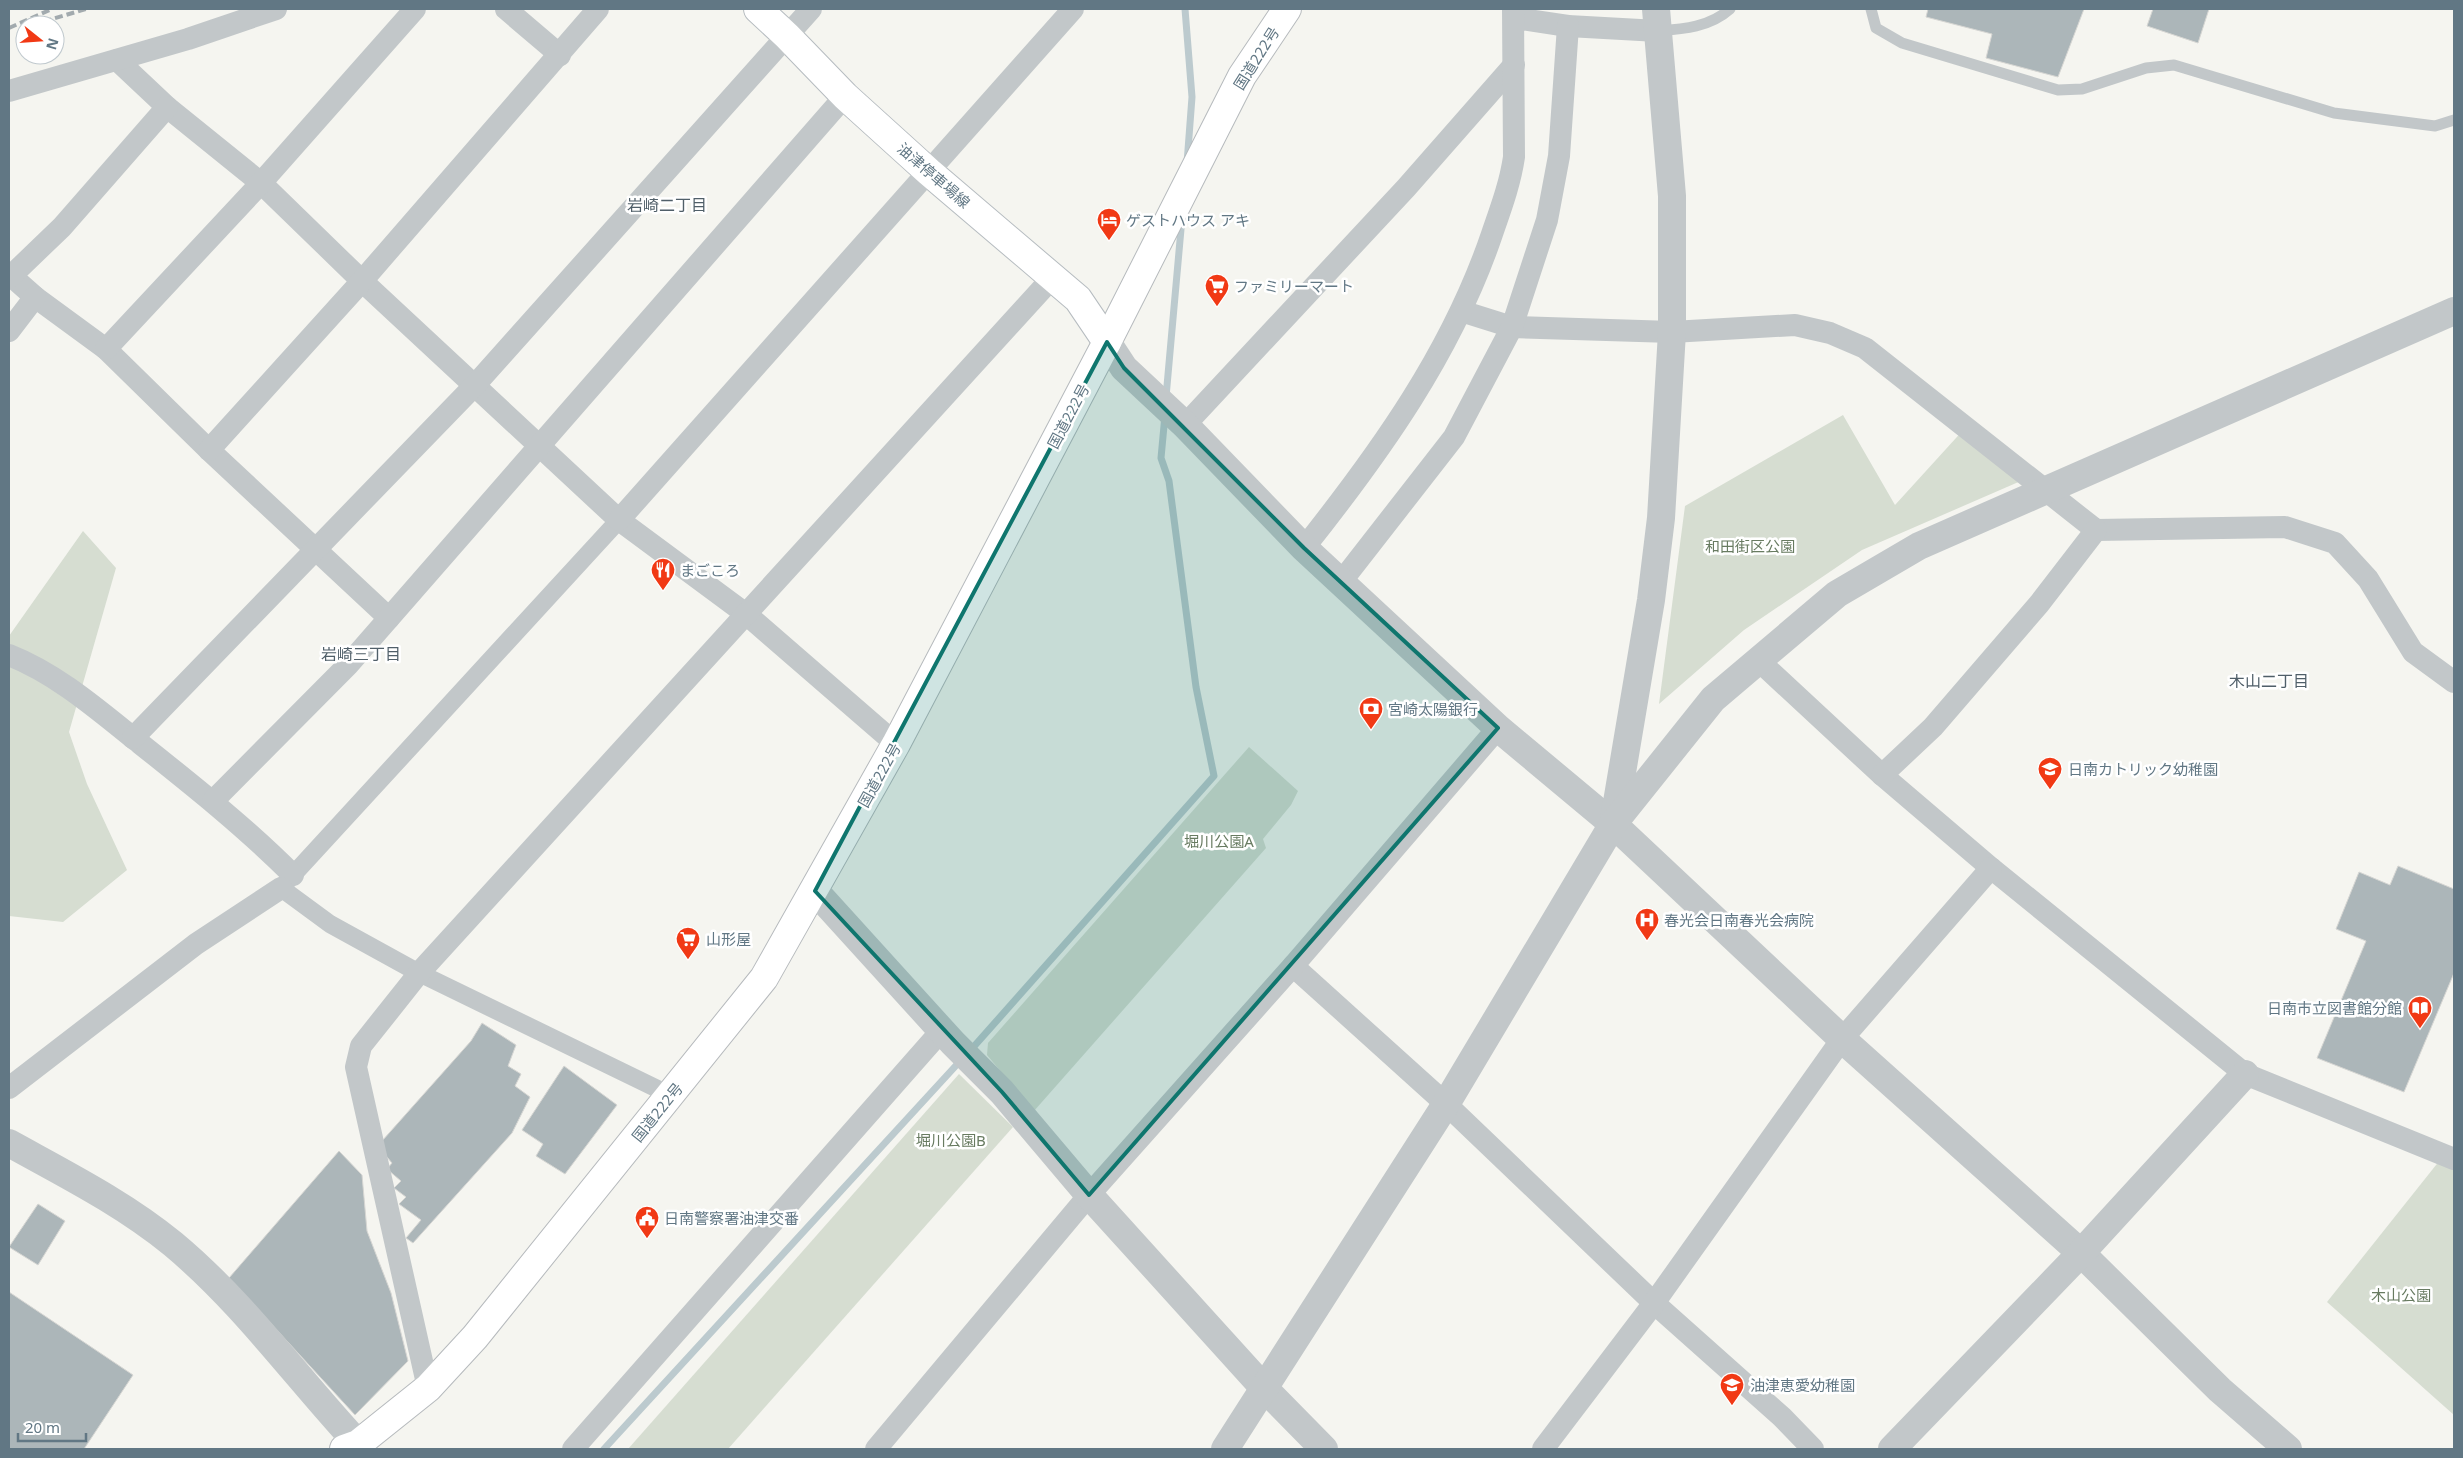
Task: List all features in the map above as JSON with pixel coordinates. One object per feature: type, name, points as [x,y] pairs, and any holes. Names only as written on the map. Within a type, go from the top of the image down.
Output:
[{"type":"main road","name":"油津停車場線","points":[[758,9],[788,36],[845,96],[929,172],[1078,299],[1107,342]]},
{"type":"main road","name":"国道222号","points":[[355,1447],[428,1388],[475,1337],[764,978],[815,891],[896,744],[1107,342],[1242,76],[1287,9]]},
{"type":"street","points":[[9,91],[188,39],[276,9]]},
{"type":"street","points":[[106,349],[261,184],[415,9]]},
{"type":"street","points":[[506,9],[560,55]]},
{"type":"street","points":[[210,450],[362,281],[598,9]]},
{"type":"street","points":[[133,738],[475,386],[811,9]]},
{"type":"street","points":[[9,1088],[196,944],[287,881],[619,520],[1073,9]]},
{"type":"street","points":[[1304,548],[1362,476],[1411,403],[1447,341],[1481,266],[1511,178],[1514,157],[1514,13],[1568,26],[1657,20],[1672,196],[1672,332],[1661,518],[1652,600],[1613,824]]},
{"type":"street","points":[[1341,582],[1454,437],[1512,326],[1547,220],[1559,156],[1568,26]]},
{"type":"street","points":[[117,60],[167,107],[261,184],[362,281],[619,520],[746,614],[896,744]]},
{"type":"street","points":[[1185,425],[1406,188],[1514,65]]},
{"type":"street","points":[[213,801],[348,664],[845,96]]},
{"type":"street","points":[[167,107],[62,227],[10,275],[35,297],[106,349],[315,550],[389,618]]},
{"type":"street","points":[[428,1388],[356,1067],[361,1046],[419,973],[1053,277]]},
{"type":"street","points":[[9,331],[35,297]]},
{"type":"street","points":[[1461,310],[1512,326],[1672,332],[1795,325],[1830,333],[1865,348],[2096,530],[2285,527],[2335,543],[2368,579],[2413,652],[2454,682]]},
{"type":"street","points":[[1226,1449],[1263,1387],[1446,1104],[1613,824],[1713,700],[1836,594],[1919,546],[2045,489],[2454,311]]},
{"type":"street","points":[[1107,342],[1124,368],[1185,425],[1304,548],[1498,728],[1613,824],[1842,1039],[2081,1253],[2220,1390],[2288,1449]]},
{"type":"street","points":[[1882,775],[1934,727],[2040,604],[2096,530]]},
{"type":"street","points":[[9,655],[29,663],[88,700],[213,801],[287,881],[330,924],[419,973],[670,1096]]},
{"type":"street","points":[[1758,660],[1882,775],[1991,868],[2245,1074],[2454,1159]]},
{"type":"street","points":[[876,1449],[1089,1195],[1293,966],[1498,728]]},
{"type":"street","points":[[1543,1449],[1654,1303],[1842,1039],[1991,868]]},
{"type":"street","points":[[815,891],[1002,1092],[1089,1195],[1263,1387],[1324,1449]]},
{"type":"street","points":[[1293,966],[1446,1104],[1654,1303],[1782,1417],[1813,1449]]},
{"type":"street","points":[[573,1449],[948,1036]]},
{"type":"street","points":[[1892,1449],[2081,1253],[2245,1074]]},
{"type":"street","points":[[9,1143],[113,1201],[173,1244],[251,1318],[355,1447]]},
{"type":"lane","points":[[1657,20],[1687,29],[1719,18],[1730,9]]},
{"type":"lane","points":[[1870,9],[1876,28],[1902,43],[2058,90],[2082,89],[2146,68],[2174,65],[2334,112],[2435,126],[2454,120]]},
{"type":"highlighted area","points":[[1107,342],[1124,368],[1304,548],[1498,728],[1089,1195],[1002,1092],[815,891]]},
{"type":"green space","name":"和田街区公園","points":[[1843,415],[1895,505],[1966,427],[2030,477],[1862,550],[1744,630],[1659,704],[1685,506]]},
{"type":"green space","points":[[83,531],[116,568],[69,732],[87,784],[127,870],[63,922],[9,916],[9,636]]},
{"type":"green space","name":"堀川公園A","points":[[1249,747],[1298,791],[1291,805],[1263,839],[1266,848],[1034,1111],[987,1055],[988,1043]]},
{"type":"green space","name":"堀川公園B","points":[[959,1074],[1013,1127],[728,1449],[628,1449]]},
{"type":"green space","name":"木山公園","points":[[2444,1155],[2454,1159],[2454,1415],[2327,1302]]},
{"type":"building","points":[[1928,9],[2084,9],[2058,77],[1986,58],[1992,34],[1926,17]]},
{"type":"building","points":[[2153,9],[2209,9],[2198,43],[2147,26]]},
{"type":"building","name":"日南市立図書館分館","points":[[2398,866],[2454,889],[2454,973],[2404,1092],[2317,1058],[2366,941],[2336,929],[2359,872],[2390,885]]},
{"type":"building","points":[[482,1023],[516,1045],[508,1066],[521,1074],[515,1086],[530,1097],[512,1133],[413,1243],[406,1238],[421,1220],[399,1204],[406,1197],[394,1188],[401,1181],[387,1169],[392,1163],[382,1151],[382,1141],[471,1041]]},
{"type":"building","points":[[564,1066],[617,1105],[565,1174],[536,1156],[543,1144],[522,1130]]},
{"type":"building","points":[[339,1151],[362,1175],[367,1231],[391,1293],[408,1361],[355,1415],[229,1278]]},
{"type":"building","points":[[38,1204],[65,1221],[38,1265],[9,1247]]},
{"type":"building","points":[[9,1292],[133,1375],[84,1449],[9,1449]]},
{"type":"waterway","points":[[1185,9],[1192,97],[1187,163]]},
{"type":"waterway","points":[[1166,397],[1182,218]]},
{"type":"waterway","points":[[969,1052],[1214,776],[1196,687],[1169,481],[1161,458],[1165,415]]},
{"type":"waterway","points":[[604,1449],[962,1059]]},
{"type":"railway","points":[[9,28],[52,9]]},
{"type":"railway","points":[[65,15],[86,9]]},
{"type":"place","name":"ゲストハウス アキ","points":[[1109,241]]},
{"type":"place","name":"ファミリーマート","points":[[1217,307]]},
{"type":"place","name":"まごころ","points":[[663,591]]},
{"type":"place","name":"宮崎太陽銀行","points":[[1371,730]]},
{"type":"place","name":"日南カトリック幼稚園","points":[[2050,790]]},
{"type":"place","name":"春光会日南春光会病院","points":[[1647,941]]},
{"type":"place","name":"山形屋","points":[[688,960]]},
{"type":"place","name":"日南市立図書館分館","points":[[2420,1029]]},
{"type":"place","name":"日南警察署油津交番","points":[[647,1239]]},
{"type":"place","name":"油津恵愛幼稚園","points":[[1732,1406]]},
{"type":"district","name":"岩崎二丁目","points":[[667,205]]},
{"type":"district","name":"岩崎三丁目","points":[[361,654]]},
{"type":"district","name":"木山二丁目","points":[[2269,681]]}]
